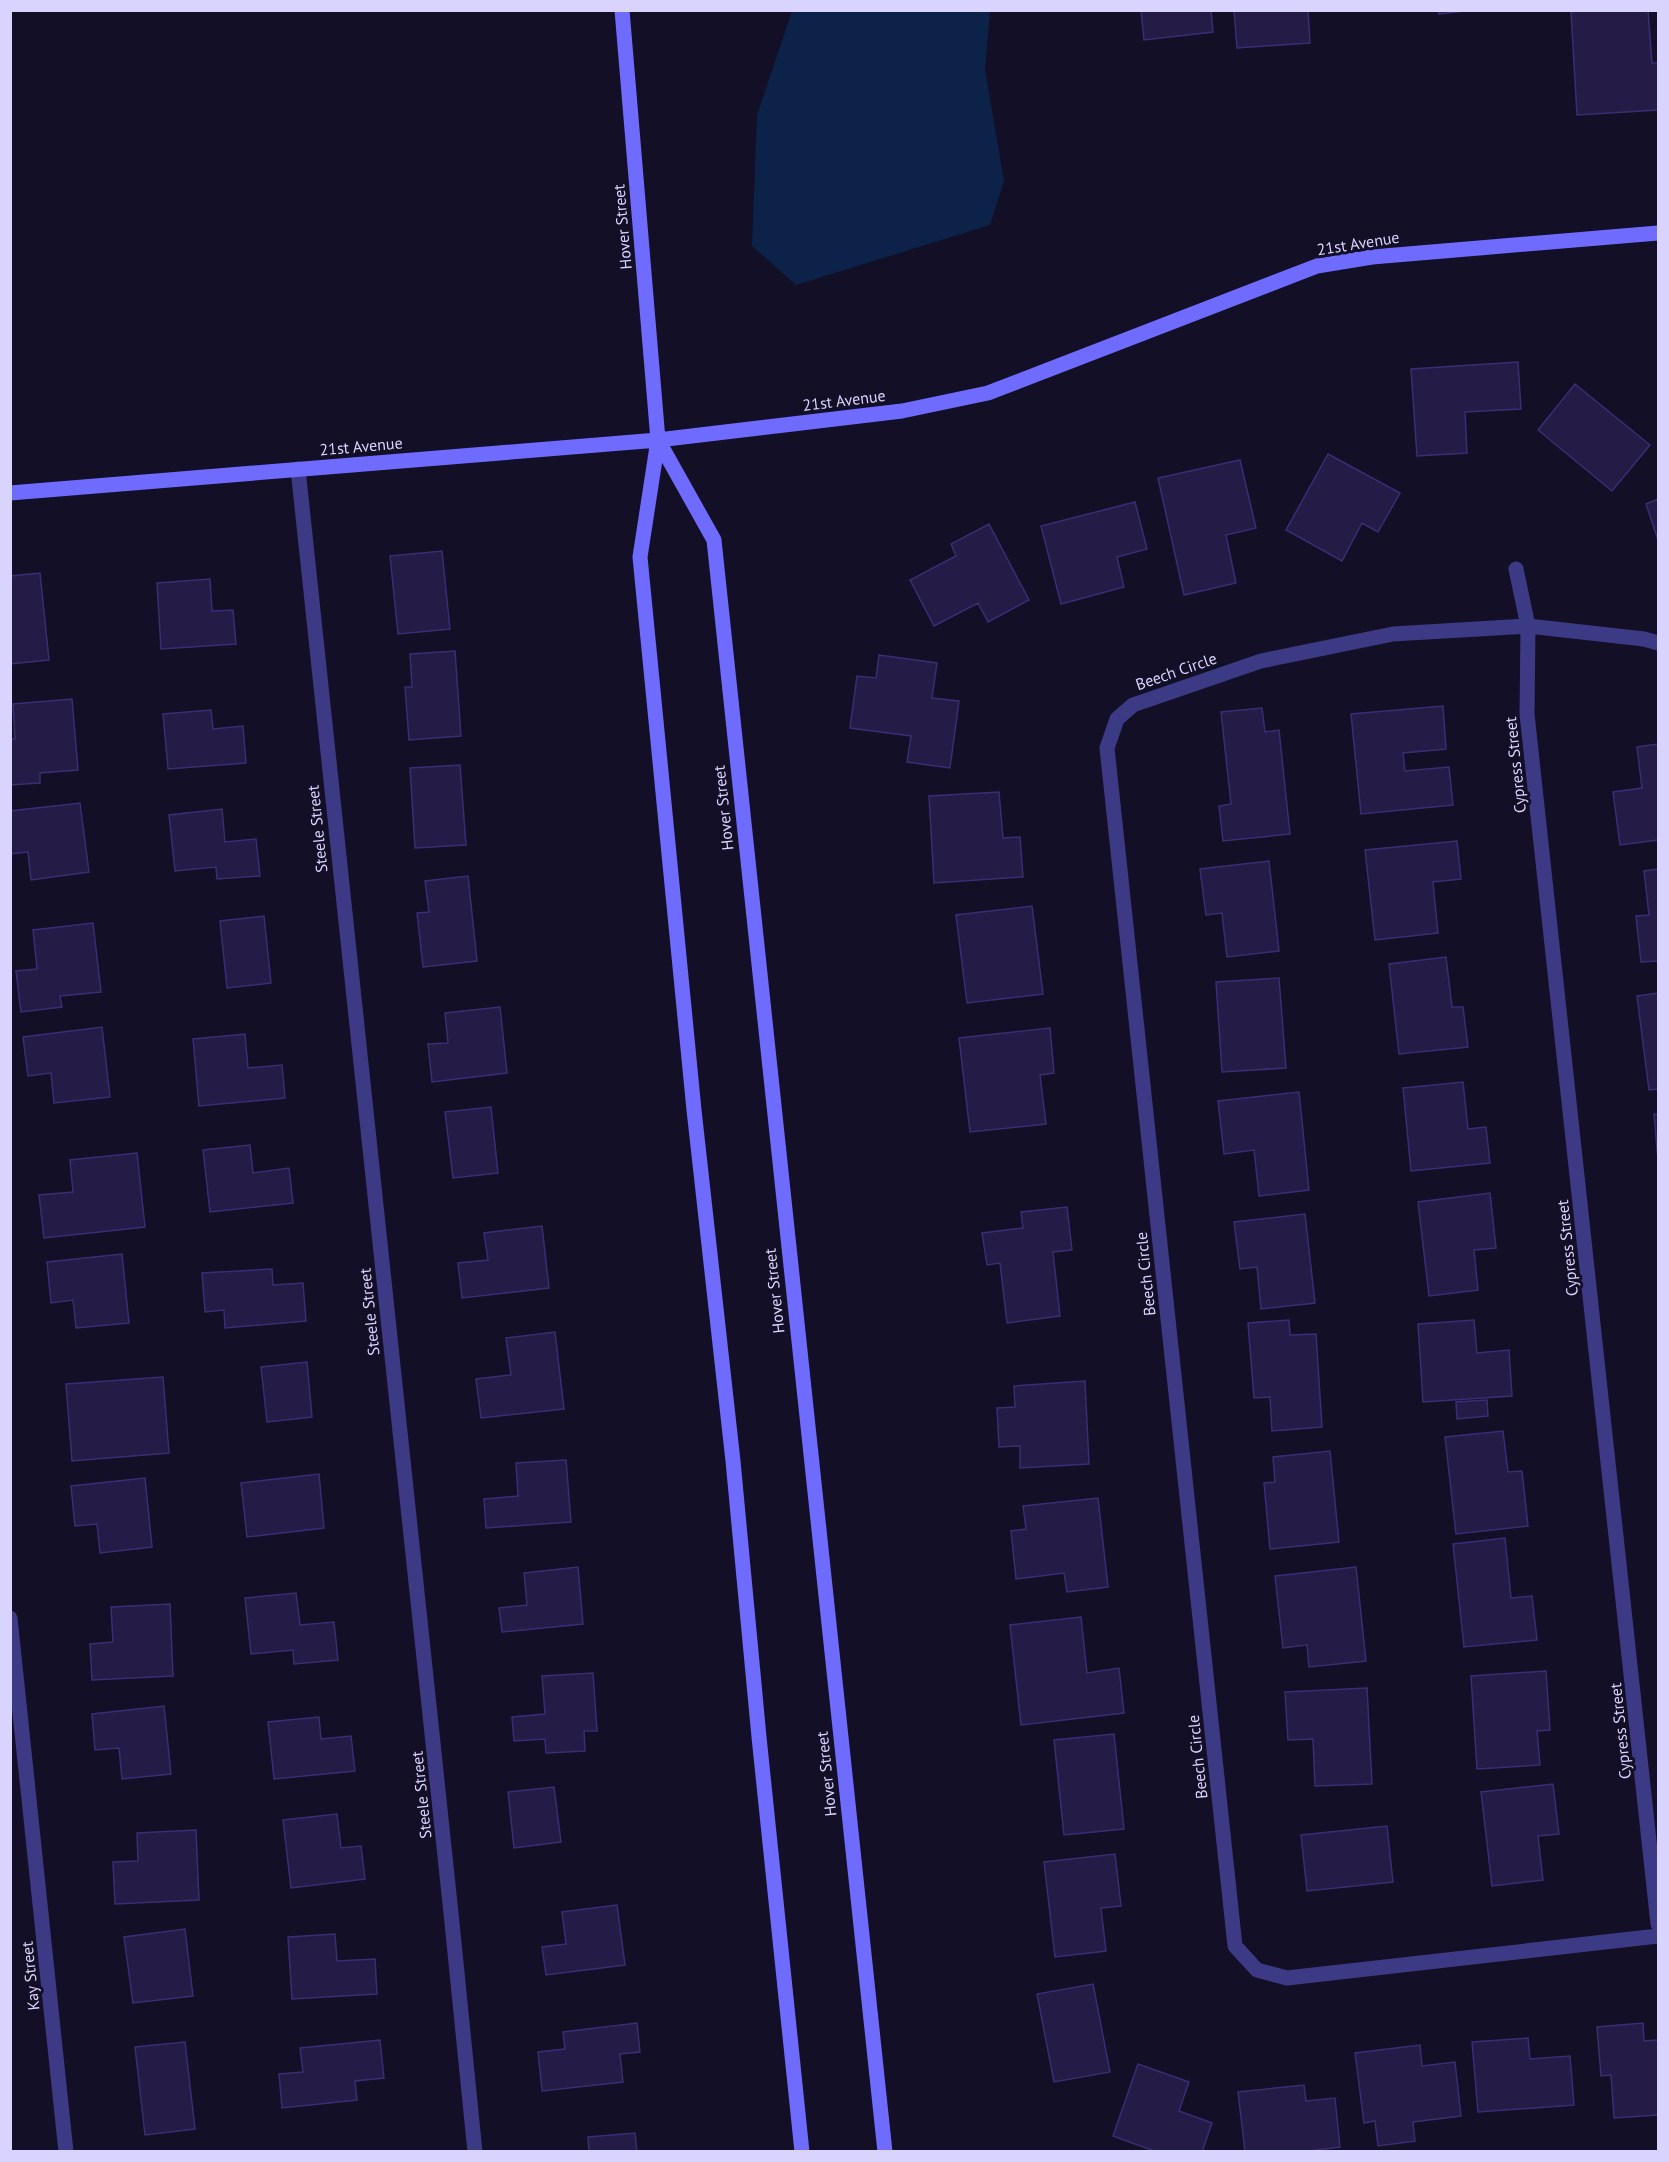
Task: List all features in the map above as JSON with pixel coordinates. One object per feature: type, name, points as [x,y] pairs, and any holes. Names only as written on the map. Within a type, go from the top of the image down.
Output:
[{"type":"main road","name":"Hover Street","points":[[622,10],[658,440],[640,557],[691,1086],[733,1461],[802,2151]]},
{"type":"main road","name":"21st Avenue","points":[[10,493],[658,440],[902,411],[988,393],[1317,266],[1372,256],[1659,233]]},
{"type":"main road","name":"Hover Street","points":[[658,440],[714,540],[885,2151]]},
{"type":"street","name":"Steele Street","points":[[298,469],[452,1913],[475,2151]]},
{"type":"street","name":"Cypress Street","points":[[1516,569],[1528,626],[1527,714],[1659,1924]]},
{"type":"street","name":"Beech Circle","points":[[1659,643],[1644,639],[1528,626],[1393,634],[1260,661],[1133,705],[1118,719],[1107,748],[1235,1946],[1257,1970],[1287,1978],[1659,1936]]},
{"type":"street","name":"Kay Street","points":[[10,1618],[66,2151]]},
{"type":"water","points":[[792,11],[990,11],[985,69],[1004,181],[990,225],[796,285],[752,246],[757,115]]},
{"type":"building","points":[[1141,10],[1211,10],[1213,32],[1144,40]]},
{"type":"building","points":[[1234,10],[1308,10],[1310,43],[1237,48]]},
{"type":"building","points":[[1438,10],[1473,10],[1439,14]]},
{"type":"building","points":[[1648,10],[1652,63],[1658,63],[1658,110],[1577,115],[1571,12]]},
{"type":"building","points":[[1518,362],[1521,409],[1465,412],[1467,453],[1417,456],[1411,369]]},
{"type":"building","points":[[1575,384],[1650,445],[1612,491],[1538,430]]},
{"type":"building","points":[[1328,454],[1400,493],[1378,532],[1362,523],[1342,561],[1286,530]]},
{"type":"building","points":[[1240,460],[1256,528],[1226,535],[1236,583],[1184,595],[1158,478]]},
{"type":"building","points":[[1658,499],[1658,540],[1646,504]]},
{"type":"building","points":[[1135,502],[1147,549],[1117,557],[1124,587],[1061,604],[1041,526]]},
{"type":"building","points":[[989,524],[1029,600],[988,622],[978,603],[934,626],[910,580],[956,556],[951,544]]},
{"type":"building","points":[[442,551],[450,629],[398,634],[390,556]]},
{"type":"building","points":[[40,573],[49,660],[10,664],[10,576]]},
{"type":"building","points":[[210,579],[212,611],[233,610],[236,644],[161,649],[157,583]]},
{"type":"building","points":[[455,651],[461,736],[409,740],[405,687],[412,687],[410,654]]},
{"type":"building","points":[[879,655],[937,663],[932,698],[959,701],[950,768],[907,762],[911,736],[850,728],[857,676],[876,678]]},
{"type":"building","points":[[72,699],[78,770],[40,773],[40,783],[10,785],[10,739],[15,739],[13,704]]},
{"type":"building","points":[[1443,706],[1446,749],[1403,753],[1405,771],[1449,767],[1453,805],[1361,814],[1351,714]]},
{"type":"building","points":[[1262,708],[1265,732],[1279,730],[1290,834],[1223,841],[1219,806],[1231,804],[1221,712]]},
{"type":"building","points":[[211,710],[213,729],[243,726],[246,763],[168,769],[163,714]]},
{"type":"building","points":[[1658,744],[1658,840],[1620,845],[1613,792],[1642,788],[1637,747]]},
{"type":"building","points":[[460,765],[466,845],[415,848],[410,768]]},
{"type":"building","points":[[999,792],[1003,838],[1020,837],[1023,877],[934,883],[929,796]]},
{"type":"building","points":[[80,803],[89,872],[31,880],[28,852],[10,854],[10,811]]},
{"type":"building","points":[[222,809],[225,842],[256,839],[260,876],[217,879],[216,867],[175,871],[169,815]]},
{"type":"building","points":[[1457,841],[1461,879],[1433,882],[1438,933],[1375,940],[1365,850]]},
{"type":"building","points":[[1269,861],[1279,951],[1227,957],[1222,913],[1206,915],[1200,869]]},
{"type":"building","points":[[1658,869],[1658,961],[1641,962],[1636,916],[1649,915],[1644,871]]},
{"type":"building","points":[[468,876],[477,961],[423,967],[417,913],[429,912],[425,881]]},
{"type":"building","points":[[1032,906],[1043,994],[967,1003],[956,915]]},
{"type":"building","points":[[264,916],[271,983],[227,988],[220,921]]},
{"type":"building","points":[[93,923],[101,992],[60,996],[62,1007],[21,1012],[16,971],[37,969],[33,930]]},
{"type":"building","points":[[1446,957],[1452,1007],[1463,1007],[1468,1047],[1399,1054],[1389,964]]},
{"type":"building","points":[[1279,978],[1286,1068],[1222,1072],[1216,982]]},
{"type":"building","points":[[1658,993],[1658,1089],[1649,1090],[1637,996]]},
{"type":"building","points":[[500,1007],[507,1073],[432,1082],[428,1044],[448,1043],[445,1013]]},
{"type":"building","points":[[102,1027],[110,1097],[54,1103],[51,1073],[28,1076],[23,1037]]},
{"type":"building","points":[[1050,1028],[1054,1073],[1040,1075],[1046,1124],[970,1132],[959,1038]]},
{"type":"building","points":[[245,1034],[248,1068],[282,1065],[285,1098],[199,1106],[193,1039]]},
{"type":"building","points":[[1463,1082],[1468,1129],[1486,1127],[1490,1163],[1411,1171],[1403,1088]]},
{"type":"building","points":[[1299,1092],[1309,1190],[1259,1196],[1254,1150],[1224,1154],[1218,1101]]},
{"type":"building","points":[[491,1107],[498,1173],[453,1178],[445,1112]]},
{"type":"building","points":[[1654,1114],[1658,1114],[1658,1160]]},
{"type":"building","points":[[250,1145],[253,1173],[289,1168],[293,1203],[210,1212],[203,1150]]},
{"type":"building","points":[[137,1153],[145,1227],[44,1238],[39,1195],[73,1192],[70,1160]]},
{"type":"building","points":[[1490,1193],[1496,1248],[1474,1250],[1478,1290],[1429,1296],[1418,1202]]},
{"type":"building","points":[[1067,1207],[1072,1250],[1053,1252],[1060,1316],[1007,1323],[1000,1263],[987,1265],[982,1233],[1023,1228],[1021,1212]]},
{"type":"building","points":[[1305,1214],[1315,1303],[1261,1309],[1257,1267],[1240,1269],[1234,1222]]},
{"type":"building","points":[[542,1226],[549,1288],[462,1298],[458,1263],[488,1260],[484,1233]]},
{"type":"building","points":[[122,1254],[129,1323],[76,1328],[73,1300],[51,1303],[47,1262]]},
{"type":"building","points":[[272,1269],[273,1285],[303,1283],[306,1321],[225,1328],[224,1310],[205,1312],[202,1273]]},
{"type":"building","points":[[1289,1320],[1290,1335],[1316,1334],[1322,1427],[1272,1431],[1270,1397],[1254,1398],[1248,1323]]},
{"type":"building","points":[[1474,1320],[1477,1353],[1509,1350],[1512,1396],[1423,1402],[1418,1324]]},
{"type":"building","points":[[555,1332],[564,1409],[481,1418],[476,1379],[511,1375],[506,1338]]},
{"type":"building","points":[[307,1362],[312,1417],[267,1422],[261,1367]]},
{"type":"building","points":[[163,1377],[169,1453],[72,1461],[66,1384]]},
{"type":"building","points":[[1085,1381],[1089,1464],[1020,1468],[1020,1446],[999,1447],[997,1408],[1015,1407],[1014,1386]]},
{"type":"building","points":[[1487,1400],[1488,1416],[1457,1419],[1456,1402]]},
{"type":"building","points":[[1503,1431],[1508,1472],[1522,1471],[1528,1526],[1456,1534],[1445,1437]]},
{"type":"building","points":[[1330,1451],[1339,1542],[1270,1549],[1264,1483],[1275,1482],[1273,1457]]},
{"type":"building","points":[[566,1460],[571,1522],[486,1528],[484,1499],[518,1496],[516,1463]]},
{"type":"building","points":[[319,1474],[324,1528],[247,1537],[241,1483]]},
{"type":"building","points":[[145,1478],[152,1547],[100,1553],[97,1524],[75,1526],[71,1486]]},
{"type":"building","points":[[1098,1498],[1108,1587],[1067,1592],[1064,1573],[1016,1579],[1011,1531],[1026,1529],[1023,1506]]},
{"type":"building","points":[[1505,1538],[1511,1598],[1532,1596],[1537,1640],[1464,1647],[1453,1544]]},
{"type":"building","points":[[578,1567],[583,1624],[502,1632],[499,1608],[527,1605],[524,1573]]},
{"type":"building","points":[[1356,1567],[1366,1661],[1309,1667],[1307,1645],[1283,1648],[1275,1576]]},
{"type":"building","points":[[296,1593],[300,1625],[334,1622],[338,1660],[294,1664],[293,1650],[251,1654],[245,1598]]},
{"type":"building","points":[[170,1604],[173,1676],[92,1680],[90,1644],[113,1642],[111,1607]]},
{"type":"building","points":[[1081,1617],[1087,1673],[1119,1668],[1124,1713],[1021,1725],[1010,1625]]},
{"type":"building","points":[[1546,1671],[1550,1730],[1537,1731],[1540,1765],[1477,1769],[1471,1676]]},
{"type":"building","points":[[593,1673],[597,1731],[584,1731],[585,1751],[546,1753],[545,1739],[514,1741],[512,1717],[545,1714],[542,1676]]},
{"type":"building","points":[[1367,1688],[1372,1784],[1315,1786],[1313,1739],[1288,1740],[1285,1692]]},
{"type":"building","points":[[164,1706],[171,1774],[122,1779],[119,1748],[95,1750],[92,1714]]},
{"type":"building","points":[[319,1717],[321,1739],[351,1736],[355,1771],[274,1779],[268,1722]]},
{"type":"building","points":[[1114,1734],[1124,1829],[1064,1835],[1054,1740]]},
{"type":"building","points":[[1553,1784],[1559,1834],[1538,1836],[1543,1880],[1492,1886],[1481,1792]]},
{"type":"building","points":[[554,1787],[561,1842],[514,1848],[508,1792]]},
{"type":"building","points":[[337,1814],[341,1848],[361,1846],[365,1879],[291,1888],[283,1820]]},
{"type":"building","points":[[1387,1826],[1393,1882],[1307,1891],[1301,1835]]},
{"type":"building","points":[[196,1830],[199,1900],[115,1904],[113,1862],[138,1861],[137,1833]]},
{"type":"building","points":[[1115,1854],[1121,1906],[1101,1908],[1106,1951],[1055,1957],[1044,1862]]},
{"type":"building","points":[[617,1905],[625,1965],[546,1975],[542,1947],[566,1944],[562,1912]]},
{"type":"building","points":[[185,1929],[193,1996],[133,2003],[124,1937]]},
{"type":"building","points":[[335,1934],[337,1961],[375,1959],[377,1994],[292,1999],[288,1937]]},
{"type":"building","points":[[1093,1984],[1110,2072],[1054,2082],[1037,1994]]},
{"type":"building","points":[[637,2023],[640,2052],[620,2054],[623,2082],[542,2091],[538,2052],[565,2049],[563,2032]]},
{"type":"building","points":[[1643,2023],[1644,2041],[1658,2040],[1658,2115],[1614,2118],[1611,2075],[1601,2076],[1597,2027]]},
{"type":"building","points":[[1528,2038],[1530,2059],[1570,2056],[1574,2105],[1478,2112],[1472,2042]]},
{"type":"building","points":[[380,2040],[384,2078],[355,2081],[357,2100],[282,2108],[279,2074],[303,2072],[300,2048]]},
{"type":"building","points":[[185,2042],[195,2129],[145,2135],[135,2047]]},
{"type":"building","points":[[1420,2045],[1422,2066],[1455,2062],[1461,2116],[1413,2122],[1415,2141],[1378,2146],[1375,2121],[1364,2123],[1355,2053]]},
{"type":"building","points":[[1138,2064],[1189,2082],[1179,2111],[1212,2123],[1202,2152],[1157,2152],[1113,2136]]},
{"type":"building","points":[[1304,2085],[1306,2101],[1335,2098],[1340,2147],[1302,2152],[1245,2152],[1238,2092]]},
{"type":"building","points":[[635,2133],[637,2152],[589,2152],[588,2137]]}]
